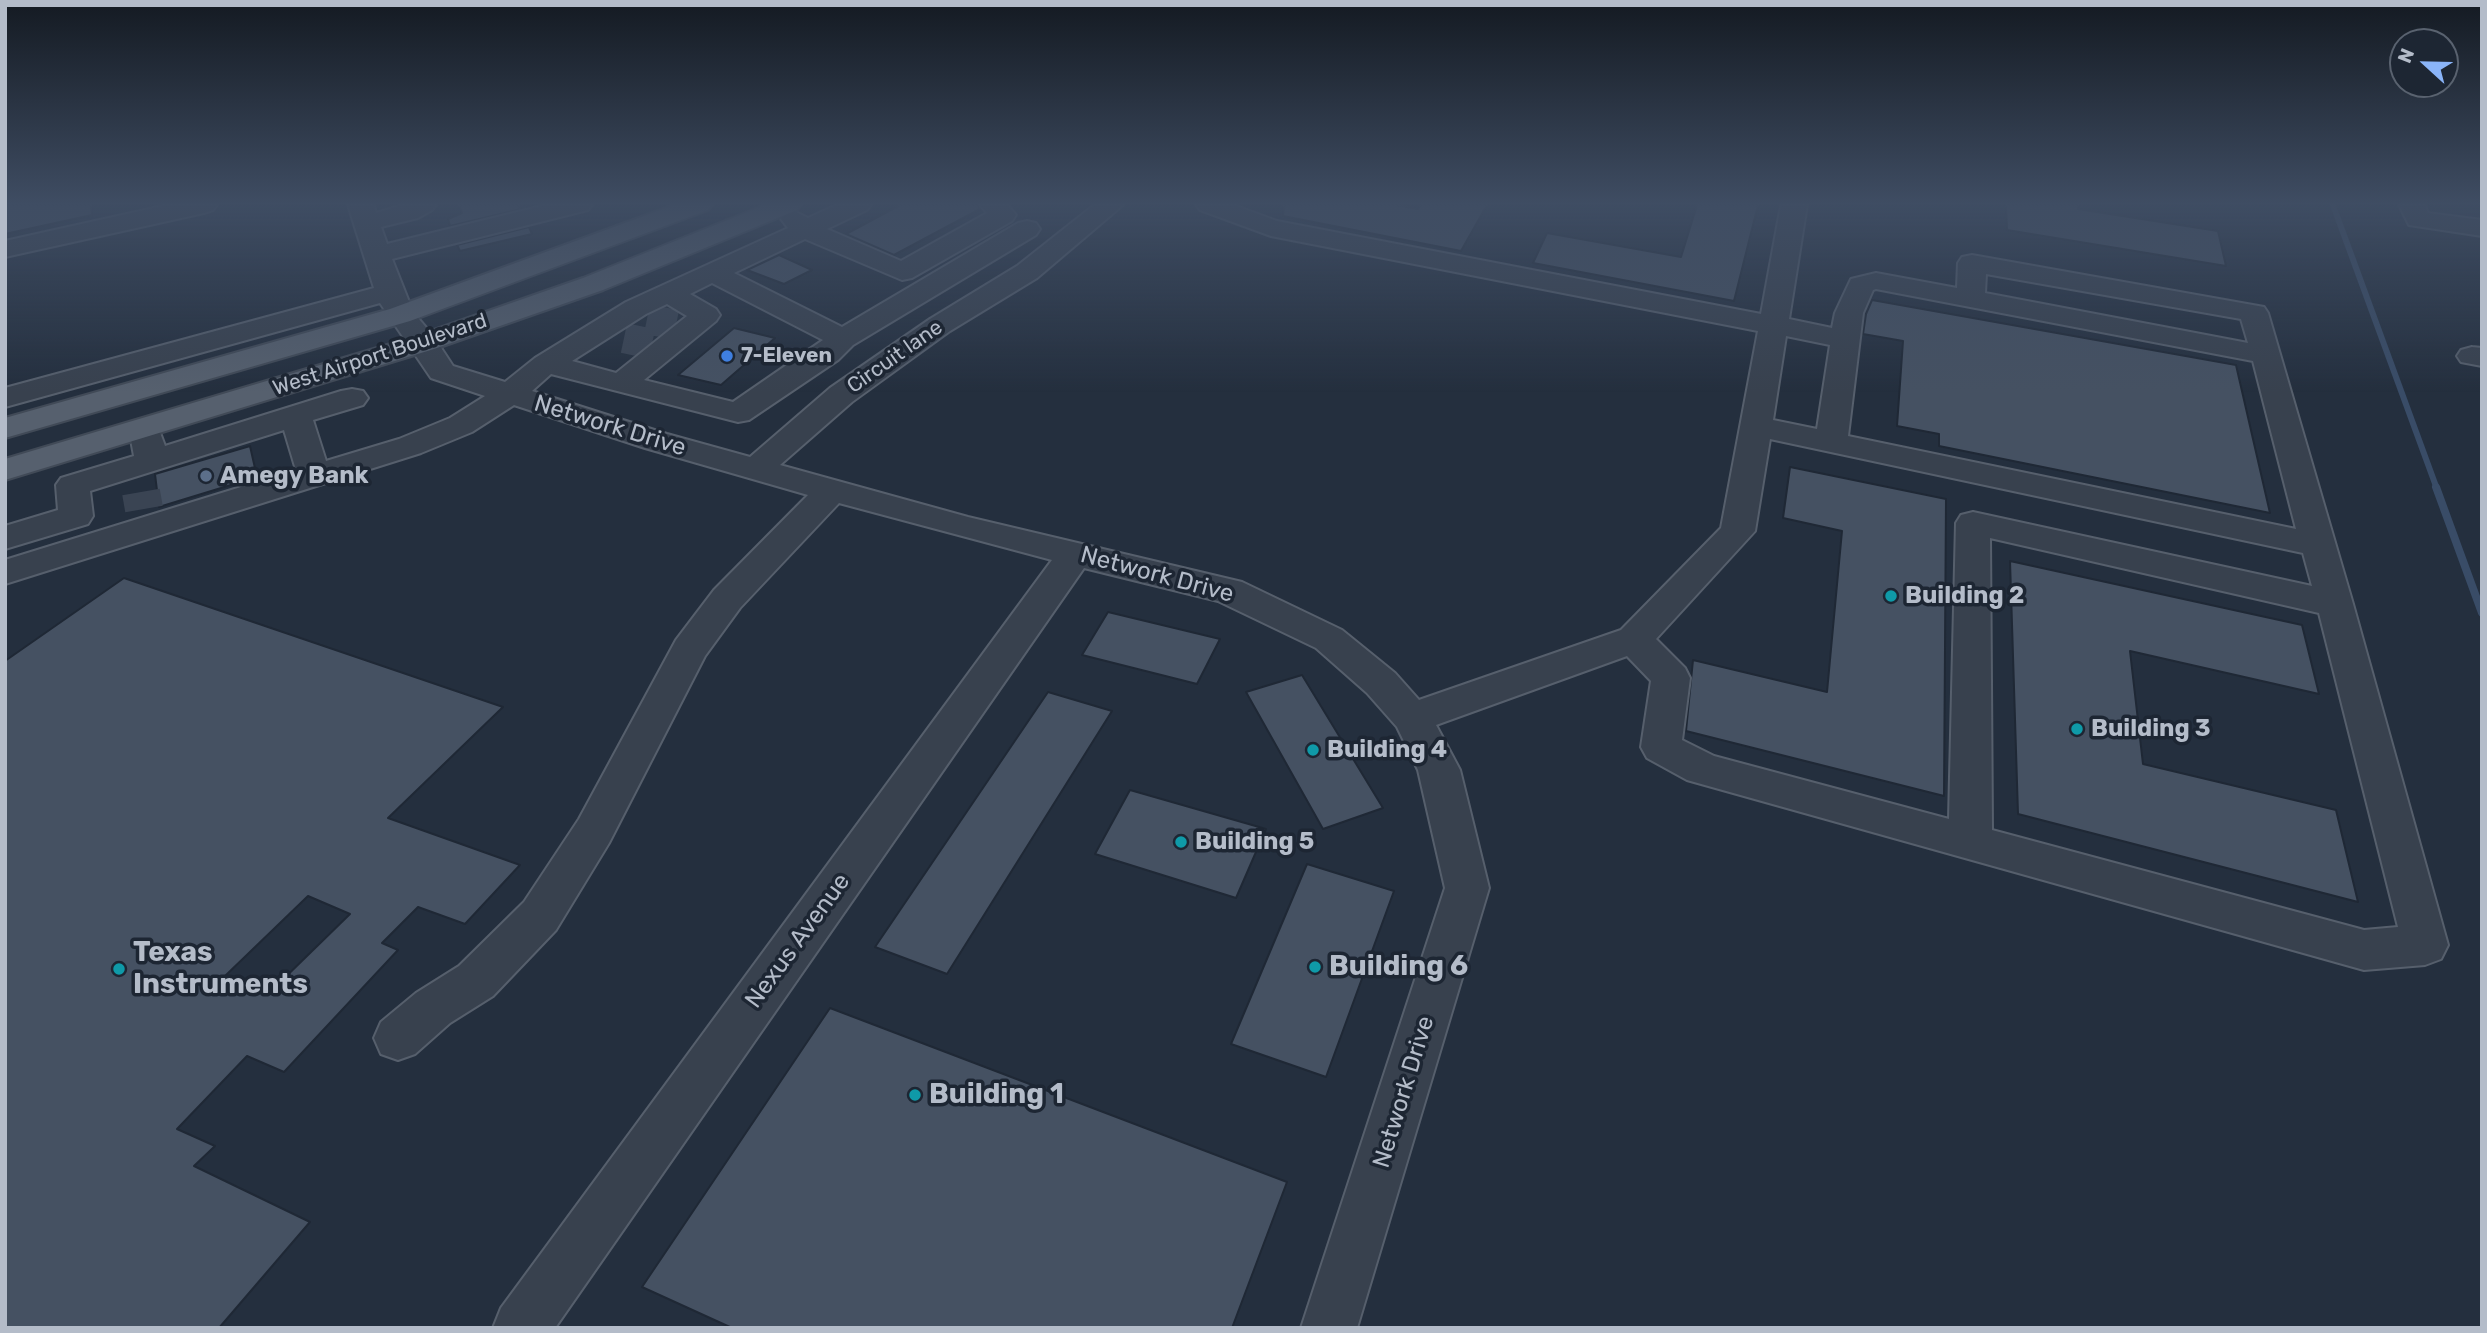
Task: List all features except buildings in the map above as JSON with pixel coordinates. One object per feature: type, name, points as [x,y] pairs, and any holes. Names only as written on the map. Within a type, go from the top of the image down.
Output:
[{"type":"main road","name":"West Airport Boulevard","points":[[5,470],[145,429],[404,317],[532,267]]},
{"type":"main road","name":"West Airport Boulevard","points":[[5,428],[404,317],[597,282],[634,267]]},
{"type":"street","name":"Network Drive","points":[[382,267],[404,317],[442,372],[656,441],[966,528],[1229,591],[1329,639],[1381,683],[1412,718],[1439,770],[1467,888],[1329,1328]]},
{"type":"street","points":[[546,364],[635,340],[668,293],[722,267]]},
{"type":"street","points":[[597,282],[635,340],[738,413],[829,339],[866,300],[873,288],[826,267]]},
{"type":"street","points":[[891,267],[902,272],[910,267]]},
{"type":"street","points":[[932,267],[993,293]]},
{"type":"street","points":[[829,339],[964,267]]},
{"type":"street","name":"Circuit lane","points":[[756,469],[870,374],[940,325],[1033,267]]},
{"type":"street","points":[[1471,267],[1846,339]]},
{"type":"street","points":[[1412,718],[1634,639],[1738,531],[1782,267]]},
{"type":"street","points":[[711,272],[829,339],[870,374]]},
{"type":"street","points":[[1634,639],[1671,678],[1661,747],[1702,769],[2364,950],[2425,945],[2266,355],[1876,281],[1861,285],[1849,313],[1831,443]]},
{"type":"street","points":[[5,537],[76,516],[73,485],[144,491],[314,475],[410,446],[461,425],[510,394],[546,364],[635,340],[706,315],[668,293]]},
{"type":"street","points":[[5,398],[404,317]]},
{"type":"street","points":[[5,572],[144,491],[296,416],[352,398]]},
{"type":"street","points":[[296,416],[314,475]]},
{"type":"street","points":[[1755,426],[2318,545]]},
{"type":"street","points":[[144,491],[145,429]]},
{"type":"street","points":[[1970,842],[1974,472]]},
{"type":"street","points":[[398,1038],[433,1008],[476,981],[540,916],[594,831],[689,650],[727,599],[832,490]]},
{"type":"street","points":[[1973,523],[2335,604]]},
{"type":"street","name":"Nexus Avenue","points":[[521,1328],[1075,554]]},
{"type":"waterway","points":[[2356,267],[2437,489]]},
{"type":"waterway","points":[[2436,487],[2482,613]]},
{"type":"tunnel","points":[[647,319],[676,325]]},
{"type":"tunnel","points":[[624,338],[652,344]]},
{"type":"tunnel","points":[[141,492],[144,509]]},
{"type":"place","name":"7-Eleven","points":[[727,356]]},
{"type":"place","name":"Amegy Bank","points":[[206,476]]},
{"type":"place","name":"Building 2","points":[[1891,596]]},
{"type":"place","name":"Building 3","points":[[2077,729]]},
{"type":"place","name":"Building 4","points":[[1313,750]]},
{"type":"place","name":"Building 5","points":[[1181,842]]},
{"type":"place","name":"Building 6","points":[[1315,967]]},
{"type":"place","name":"Texas Instruments","points":[[119,969]]},
{"type":"place","name":"Building 1","points":[[915,1095]]}]
